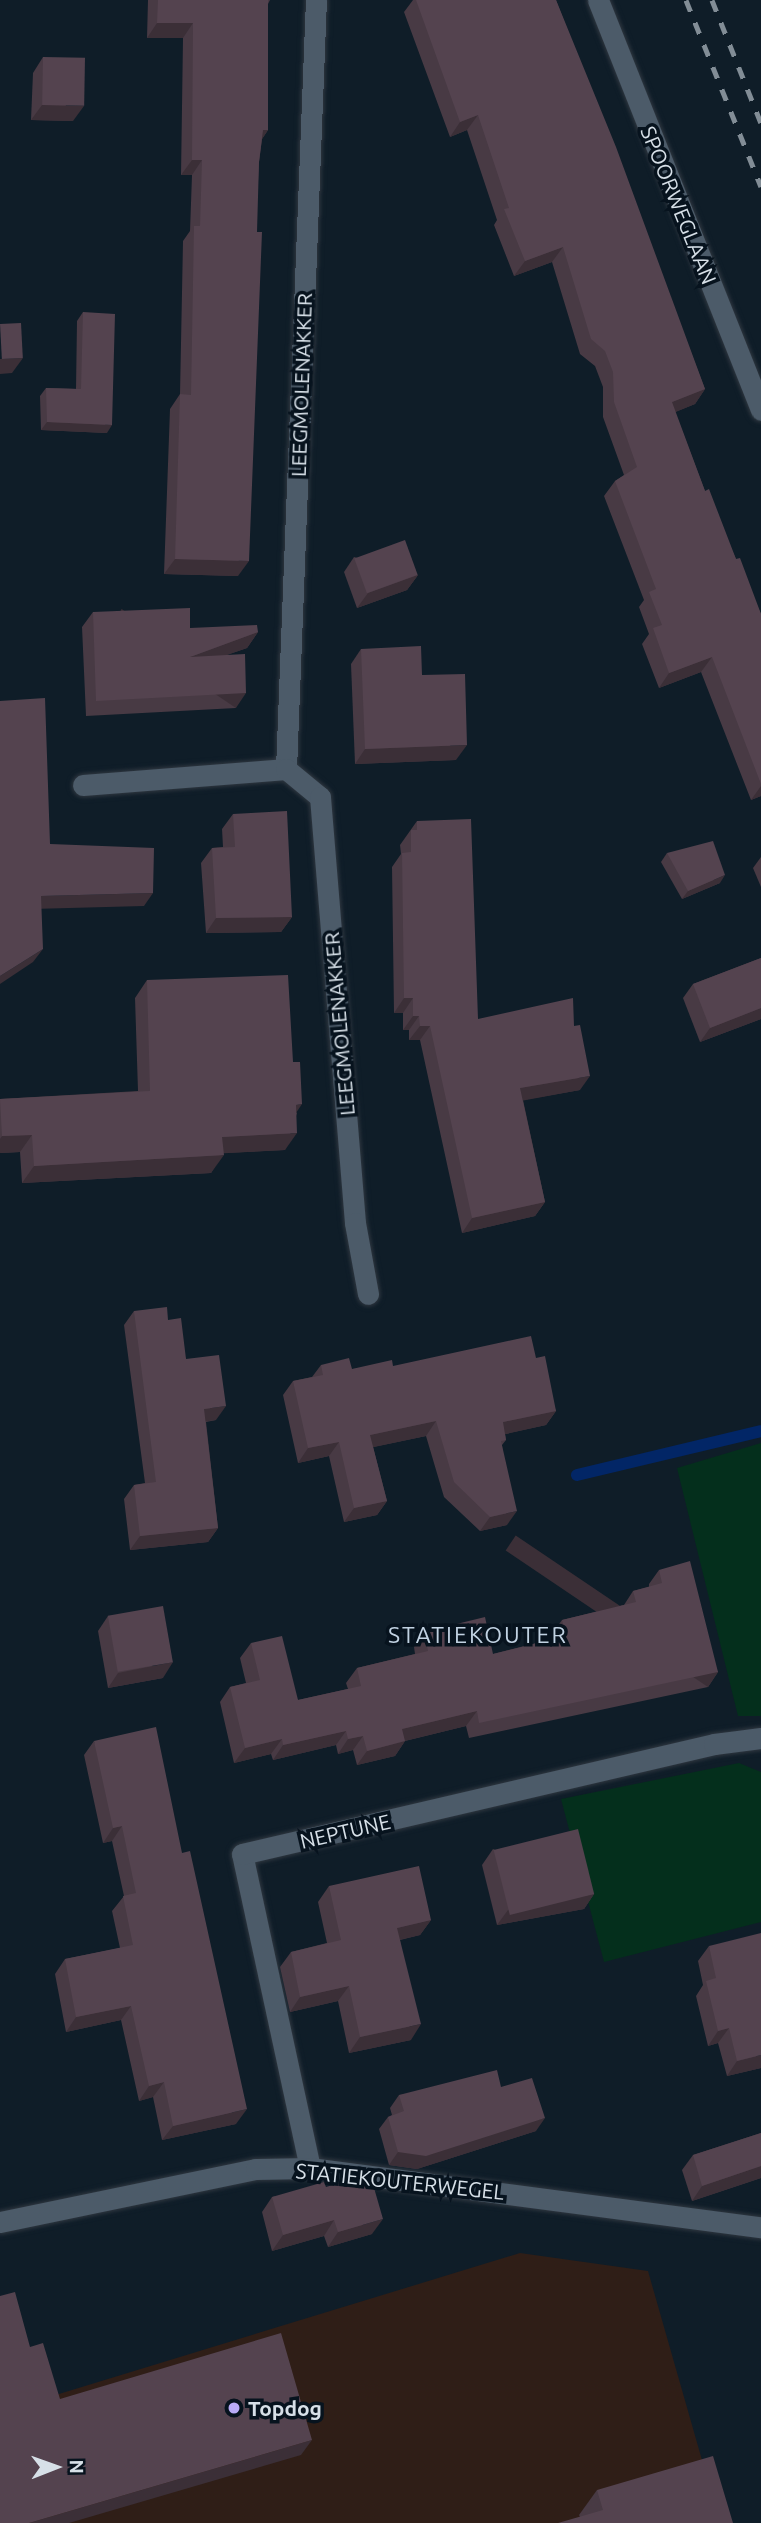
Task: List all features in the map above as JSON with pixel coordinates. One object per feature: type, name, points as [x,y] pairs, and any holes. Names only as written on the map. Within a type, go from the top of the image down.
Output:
[{"type":"street","name":"LEEGMOLENAKKER","points":[[316,0],[286,769],[320,797],[355,1223],[368,1294]]},
{"type":"street","name":"SPOORWEGLAAN","points":[[598,0],[761,410]]},
{"type":"street","points":[[83,785],[286,769]]},
{"type":"street","name":"NEPTUNE","points":[[310,2168],[242,1854],[714,1744],[761,1738]]},
{"type":"street","name":"STATIEKOUTERWEGEL","points":[[0,2222],[256,2169],[310,2168],[761,2227]]},
{"type":"shaded area","points":[[520,2253],[648,2271],[720,2523],[0,2523],[0,2412]]},
{"type":"green space","points":[[761,1443],[761,1716],[738,1716],[677,1468]]},
{"type":"green space","points":[[739,1763],[761,1772],[761,1922],[604,1962],[561,1799]]},
{"type":"building","points":[[158,0],[268,0],[268,130],[263,130],[259,162],[257,232],[262,232],[249,561],[175,559],[180,394],[191,395],[194,226],[200,226],[202,160],[192,160],[193,23],[157,23]]},
{"type":"building","points":[[416,0],[556,0],[616,147],[705,389],[672,402],[705,491],[709,489],[736,559],[740,558],[761,614],[761,784],[712,657],[669,673],[653,628],[662,625],[649,592],[656,589],[615,481],[637,467],[614,402],[613,372],[605,351],[591,339],[563,247],[525,261],[504,209],[509,208],[478,115],[460,122]]},
{"type":"building","points":[[43,57],[85,58],[84,106],[42,105]]},
{"type":"building","points":[[83,312],[115,314],[112,425],[47,422],[46,388],[81,389]]},
{"type":"building","points":[[21,323],[23,358],[2,359],[0,324]]},
{"type":"building","points":[[405,540],[418,575],[367,593],[354,558]]},
{"type":"building","points":[[190,608],[190,628],[257,625],[258,632],[190,657],[245,654],[246,693],[96,701],[93,612]]},
{"type":"building","points":[[421,646],[422,675],[465,674],[467,745],[365,749],[361,649]]},
{"type":"building","points":[[45,698],[50,844],[154,848],[153,893],[41,896],[43,949],[0,976],[0,701]]},
{"type":"building","points":[[287,811],[292,917],[216,918],[212,848],[235,847],[233,814]]},
{"type":"building","points":[[471,819],[478,1019],[573,998],[574,1026],[580,1025],[590,1076],[520,1088],[545,1202],[472,1218],[430,1026],[420,1026],[419,1016],[413,1016],[413,998],[404,998],[402,853],[411,852],[411,830],[417,830],[417,821]]},
{"type":"building","points":[[713,841],[725,875],[688,891],[667,853]]},
{"type":"building","points":[[761,958],[761,1008],[710,1028],[693,984]]},
{"type":"building","points":[[288,975],[293,1062],[300,1062],[302,1104],[296,1105],[297,1133],[222,1137],[224,1155],[34,1166],[32,1135],[2,1136],[0,1099],[150,1091],[147,980]]},
{"type":"building","points":[[167,1307],[168,1320],[181,1318],[186,1359],[219,1355],[226,1406],[204,1409],[218,1528],[140,1536],[134,1485],[156,1482],[134,1311]]},
{"type":"building","points":[[531,1336],[536,1358],[545,1356],[556,1411],[503,1422],[506,1440],[501,1441],[517,1511],[490,1517],[454,1482],[436,1421],[370,1435],[387,1501],[354,1508],[339,1442],[308,1448],[293,1381],[323,1375],[321,1365],[349,1358],[352,1369],[392,1360],[393,1366]]},
{"type":"building","points":[[690,1561],[718,1672],[479,1723],[477,1711],[402,1729],[405,1741],[367,1751],[363,1736],[348,1739],[346,1731],[283,1745],[282,1739],[245,1748],[230,1687],[260,1680],[251,1643],[282,1636],[298,1700],[361,1686],[357,1668],[428,1651],[424,1632],[485,1617],[493,1654],[566,1636],[562,1620],[636,1602],[633,1591],[662,1583],[659,1570]]},
{"type":"building","points":[[163,1606],[173,1662],[118,1672],[108,1616]]},
{"type":"building","points":[[156,1727],[182,1853],[190,1851],[247,2109],[173,2126],[164,2082],[149,2086],[131,2006],[76,2017],[65,1959],[133,1945],[123,1896],[136,1893],[122,1826],[113,1828],[94,1741]]},
{"type":"building","points":[[578,1829],[594,1894],[510,1915],[494,1850]]},
{"type":"building","points":[[419,1866],[431,1920],[397,1928],[421,2024],[360,2037],[349,1986],[300,1997],[291,1952],[341,1940],[329,1886]]},
{"type":"building","points":[[761,1933],[761,2055],[737,2061],[729,2028],[718,2031],[706,1981],[716,1978],[709,1946]]},
{"type":"building","points":[[497,2070],[501,2087],[532,2078],[545,2118],[426,2156],[398,2152],[388,2117],[404,2111],[399,2095]]},
{"type":"building","points":[[761,2133],[761,2166],[702,2186],[693,2155]]},
{"type":"building","points":[[370,2174],[383,2219],[338,2232],[334,2220],[283,2235],[272,2197],[324,2182],[326,2187]]},
{"type":"building","points":[[15,2292],[30,2347],[43,2343],[60,2399],[281,2333],[312,2440],[29,2523],[0,2523],[0,2296]]},
{"type":"building","points":[[713,2456],[733,2523],[558,2523],[603,2510],[597,2490]]},
{"type":"waterway","points":[[577,1475],[761,1431]]},
{"type":"railway","points":[[686,0],[761,187]]},
{"type":"railway","points":[[712,0],[761,123]]},
{"type":"place","name":"Topdog","points":[[234,2408]]},
{"type":"district","name":"STATIEKOUTER","points":[[478,1635]]}]
